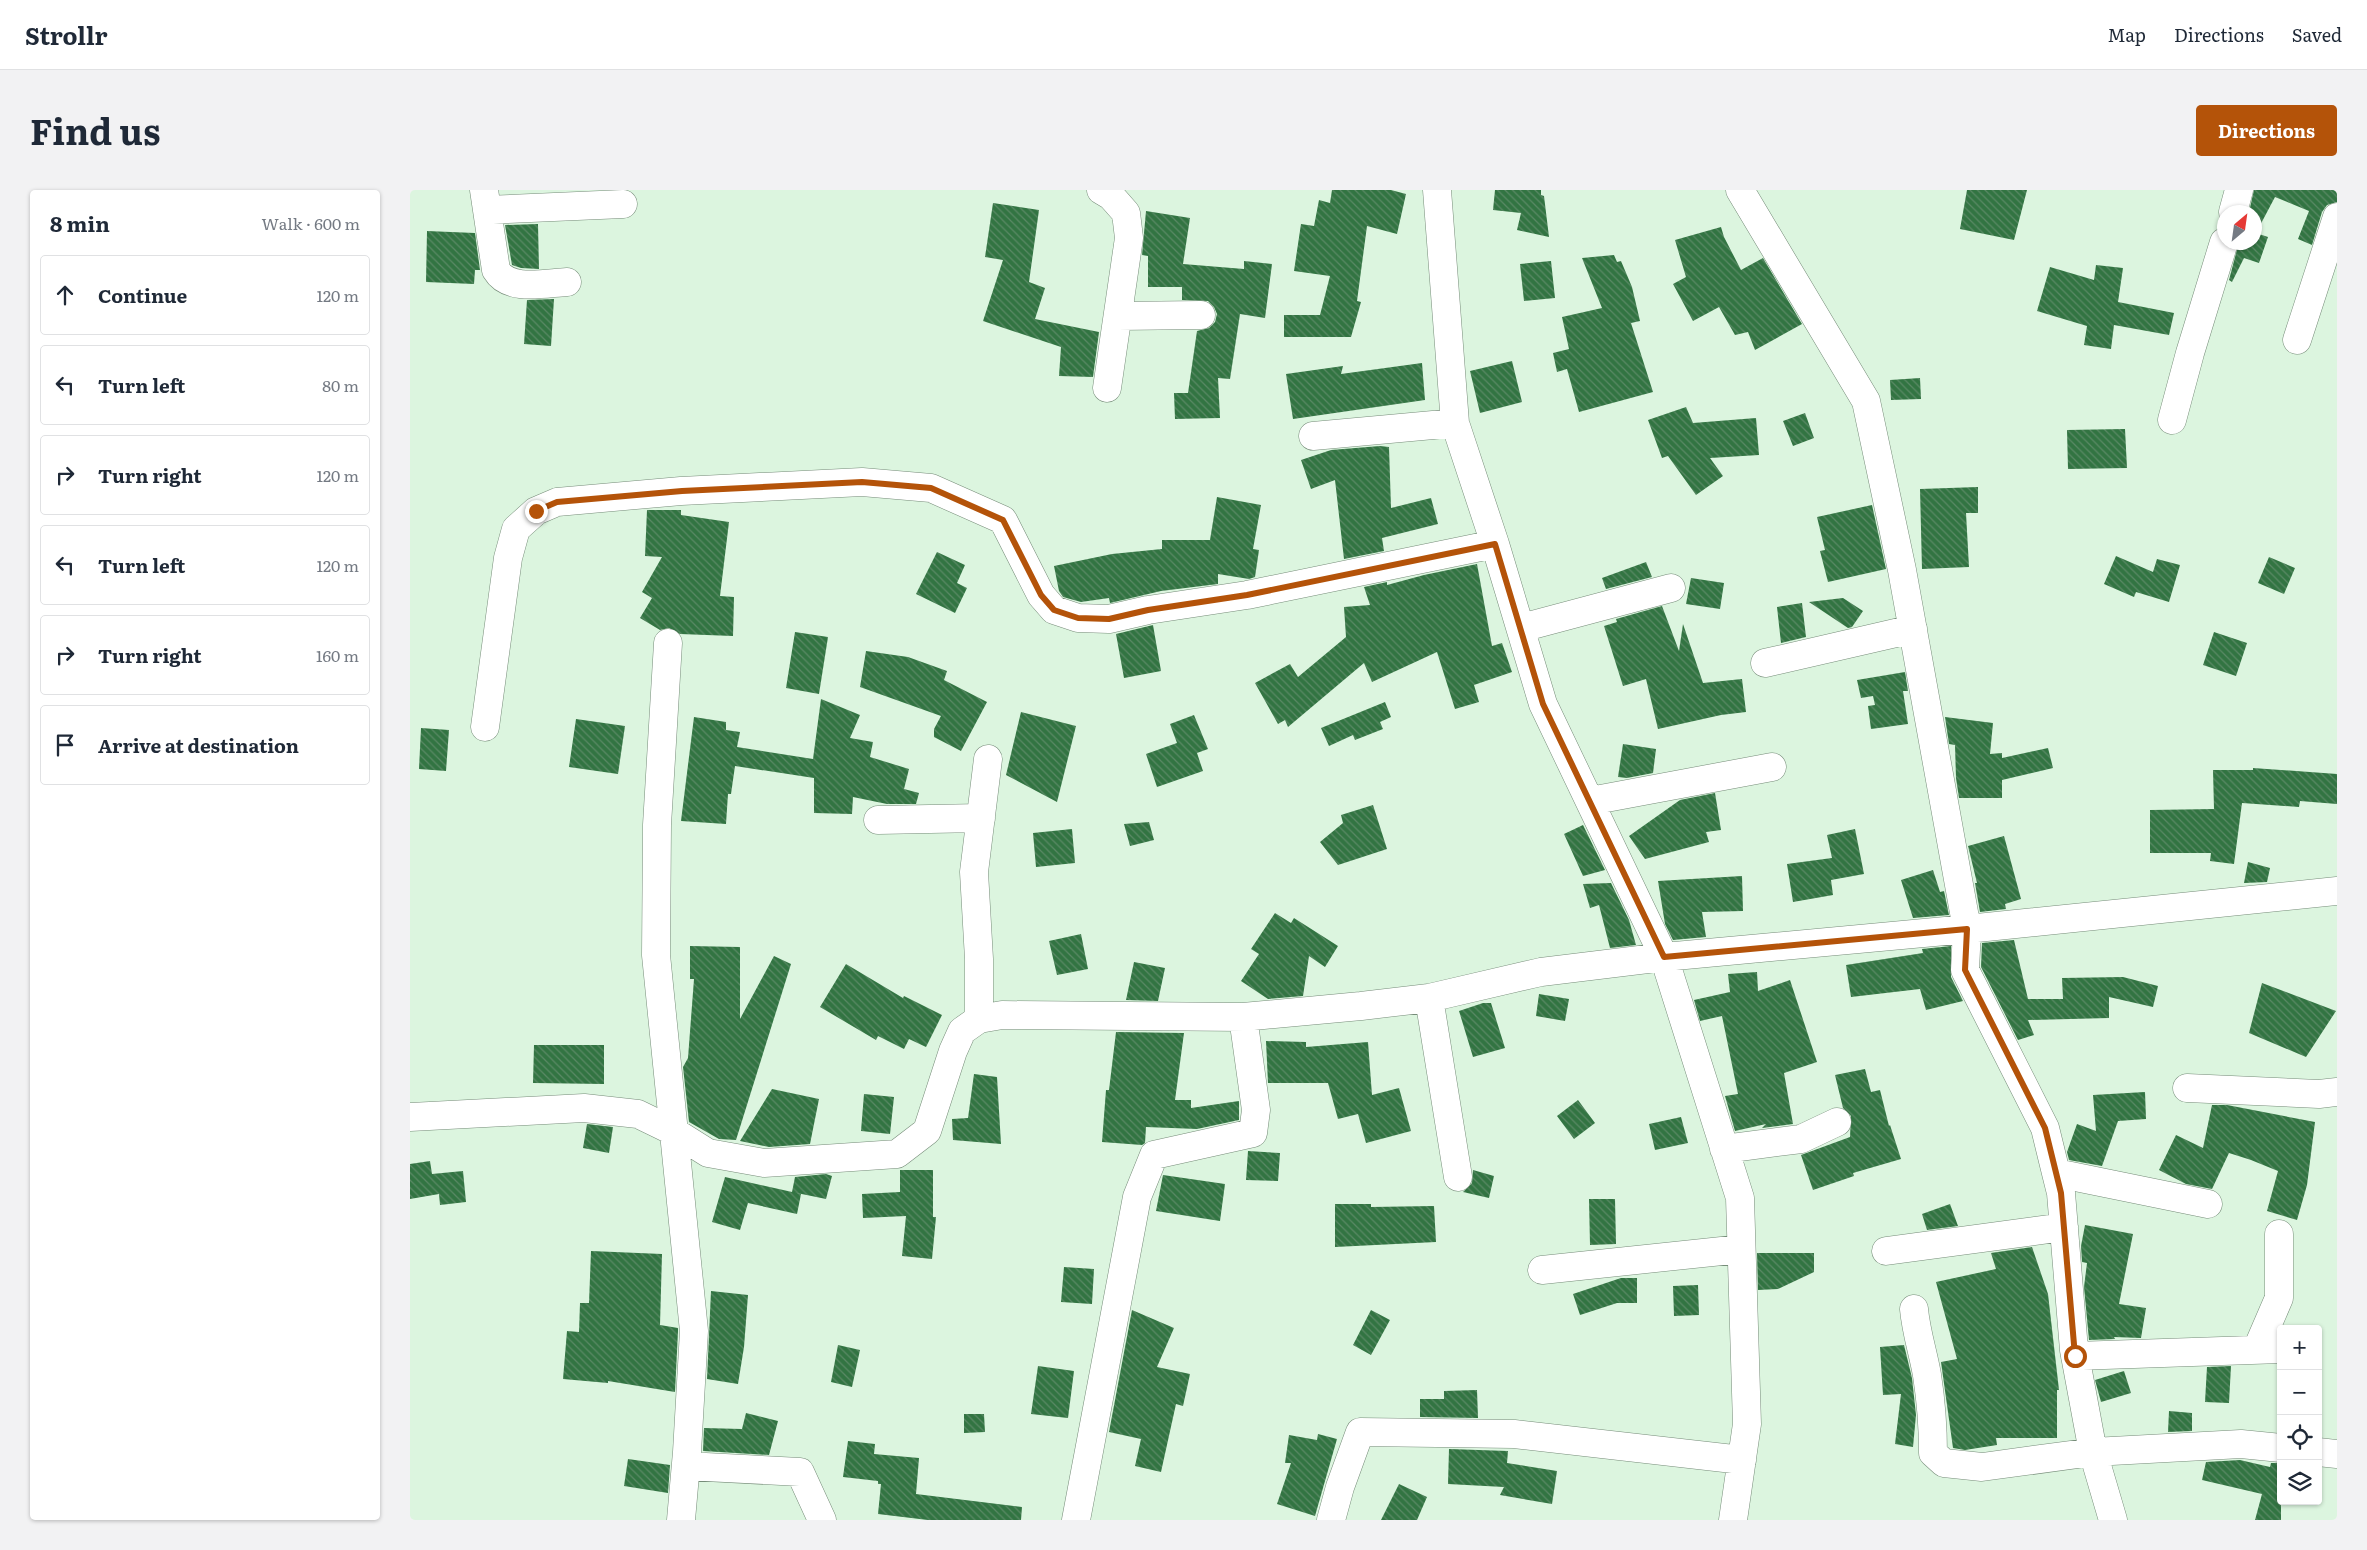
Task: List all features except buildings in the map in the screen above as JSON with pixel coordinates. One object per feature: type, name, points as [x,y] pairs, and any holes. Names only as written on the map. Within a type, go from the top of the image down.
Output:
[{"type":"street","points":[[1101,190],[1111,196],[1126,212],[1129,238],[1107,388]]},
{"type":"street","points":[[1437,190],[1455,423],[1495,544],[1543,704],[1664,957],[1740,1198],[1747,1424],[1733,1520]]},
{"type":"street","points":[[1740,190],[1866,402],[1913,629],[1967,929],[1965,970],[2045,1128],[2061,1193],[2075,1356],[2093,1452],[2113,1520]]},
{"type":"street","points":[[2235,205],[2239,190]]},
{"type":"street","points":[[568,282],[509,283],[500,277],[496,270],[486,200],[623,204]]},
{"type":"street","points":[[2297,340],[2337,217]]},
{"type":"street","points":[[2172,420],[2222,250]]},
{"type":"street","points":[[1118,316],[1201,315]]},
{"type":"street","points":[[1313,436],[1455,423]]},
{"type":"street","points":[[485,728],[508,558],[516,529],[536,511],[557,502],[682,491],[862,482],[931,488],[1003,520],[1041,595],[1054,610],[1078,618],[1109,619],[1148,610],[1247,595],[1495,544]]},
{"type":"street","points":[[1521,628],[1671,588]]},
{"type":"street","points":[[1765,663],[1913,629]]},
{"type":"street","points":[[668,643],[657,825],[656,955],[694,1331],[681,1520]]},
{"type":"street","points":[[979,1019],[979,959],[974,872],[988,759]]},
{"type":"street","points":[[1590,801],[1772,767]]},
{"type":"street","points":[[878,820],[981,818]]},
{"type":"street","points":[[410,1117],[584,1108],[638,1114],[673,1131],[708,1153],[764,1163],[897,1154],[927,1131],[953,1051],[962,1031],[979,1019],[1002,1014],[1243,1017],[1429,998],[1541,972],[1664,957],[1967,929],[2337,891]]},
{"type":"street","points":[[1429,998],[1458,1177]]},
{"type":"street","points":[[1076,1520],[1137,1197],[1154,1154],[1253,1133],[1256,1110],[1243,1017]]},
{"type":"street","points":[[2187,1088],[2319,1094],[2337,1092]]},
{"type":"street","points":[[1724,1149],[1801,1139],[1837,1122]]},
{"type":"street","points":[[2056,1173],[2208,1204]]},
{"type":"street","points":[[1886,1251],[2064,1227]]},
{"type":"street","points":[[2075,1356],[2269,1349],[2279,1298],[2279,1234]]},
{"type":"street","points":[[1542,1270],[1741,1249]]},
{"type":"street","points":[[1914,1309],[1916,1335],[1926,1372],[1930,1398],[1934,1453],[1944,1462],[1982,1466],[2093,1452],[2241,1444],[2277,1448]]},
{"type":"street","points":[[1331,1520],[1340,1487],[1360,1432],[1514,1434],[1742,1460]]},
{"type":"street","points":[[2322,1452],[2337,1454]]},
{"type":"street","points":[[686,1466],[800,1472],[822,1520]]},
{"type":"route","points":[[536,511],[557,502],[682,491],[862,482],[931,488],[1003,520],[1041,595],[1054,610],[1078,618],[1109,619],[1148,610],[1247,595],[1495,544],[1543,704],[1664,957],[1967,929],[1965,970],[2045,1128],[2061,1193],[2075,1356]]}]
